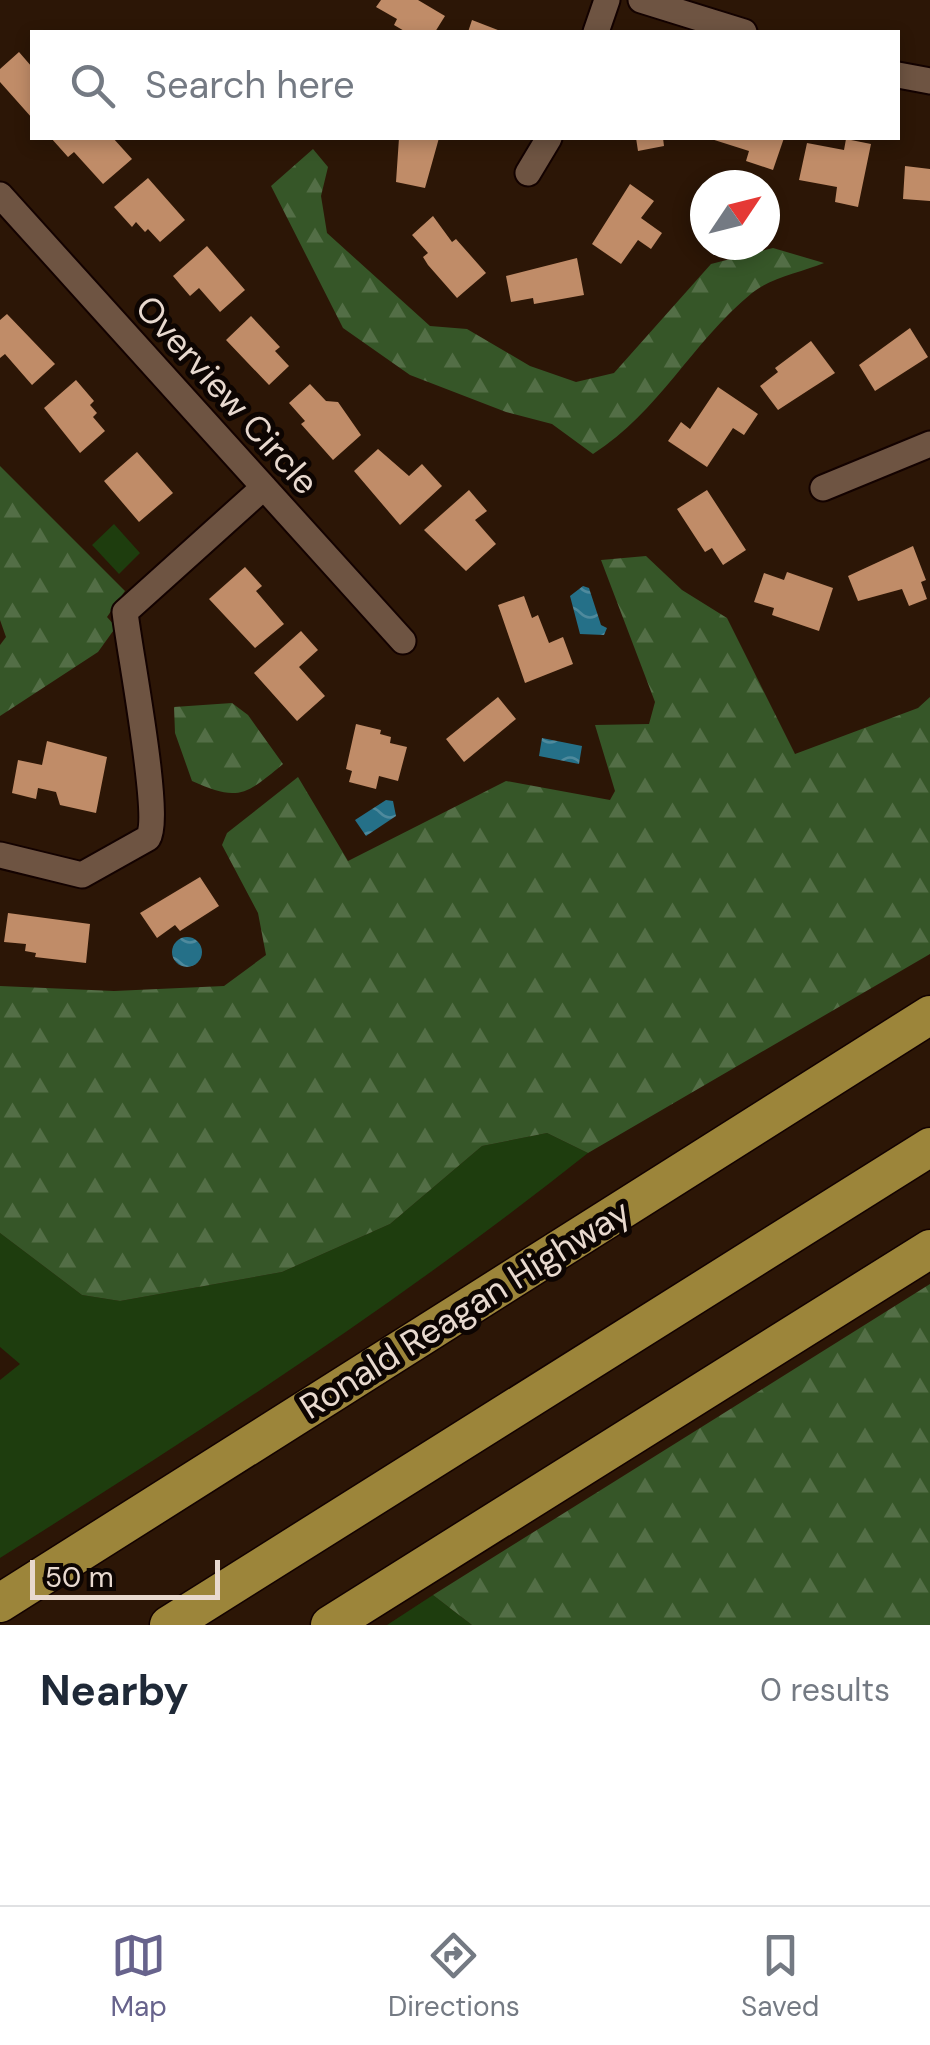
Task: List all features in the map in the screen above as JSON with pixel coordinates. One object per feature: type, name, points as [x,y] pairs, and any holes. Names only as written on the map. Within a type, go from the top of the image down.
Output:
[{"type":"highway","name":"Ronald Reagan Highway","points":[[0,1603],[930,1015]]},
{"type":"highway","points":[[170,1625],[930,1146]]},
{"type":"highway","points":[[330,1625],[930,1249]]},
{"type":"street","points":[[597,30],[608,0]]},
{"type":"street","points":[[641,0],[738,30]]},
{"type":"street","points":[[900,75],[930,81]]},
{"type":"street","points":[[528,173],[548,140]]},
{"type":"street","name":"Overview Circle","points":[[0,195],[402,641]]},
{"type":"street","points":[[823,488],[930,444]]},
{"type":"street","points":[[0,855],[82,876],[95,872],[153,831],[125,612],[264,486]]},
{"type":"green space","points":[[313,149],[328,167],[321,196],[327,233],[430,326],[467,329],[530,366],[576,382],[614,373],[711,264],[726,260],[780,260],[780,250],[824,263],[777,279],[752,293],[711,333],[637,418],[593,454],[552,424],[506,412],[410,375],[343,328],[271,186]]},
{"type":"green space","points":[[0,466],[125,591],[107,617],[116,627],[98,652],[0,716],[0,645],[6,637],[0,620]]},
{"type":"green space","points":[[114,524],[140,553],[119,574],[92,545]]},
{"type":"green space","points":[[646,556],[682,590],[727,618],[795,754],[918,708],[930,697],[930,954],[588,1153],[547,1133],[482,1146],[390,1224],[282,1272],[120,1301],[82,1295],[0,1233],[0,986],[114,991],[224,986],[266,955],[258,913],[222,845],[227,833],[298,777],[348,861],[506,781],[610,800],[615,791],[595,725],[649,724],[655,702],[601,560]]},
{"type":"green space","points":[[232,703],[248,715],[283,764],[250,789],[231,793],[192,781],[175,733],[174,707]]},
{"type":"green space","points":[[547,1133],[588,1153],[373,1313],[0,1558],[0,1380],[20,1364],[0,1347],[0,1233],[82,1295],[120,1301],[282,1272],[390,1224],[482,1146]]},
{"type":"green space","points":[[930,1284],[930,1625],[472,1625],[433,1595]]},
{"type":"green space","points":[[433,1595],[472,1625],[387,1625]]},
{"type":"water","points":[[583,586],[589,588],[601,625],[607,628],[604,635],[580,634],[570,596]]},
{"type":"water","points":[[542,738],[582,746],[579,764],[539,756]]},
{"type":"water","points":[[386,800],[393,801],[396,816],[366,836],[355,820]]},
{"type":"water","points":[[187,937],[198,941],[202,952],[198,963],[187,967],[176,963],[172,952],[176,941]]},
{"type":"building","points":[[381,0],[418,0],[445,16],[436,30],[403,30],[394,25],[397,19],[376,7]]},
{"type":"building","points":[[472,20],[498,30],[469,30]]},
{"type":"building","points":[[19,52],[30,65],[30,116],[0,82],[0,69]]},
{"type":"building","points":[[53,140],[115,140],[132,159],[103,184],[74,152],[68,157]]},
{"type":"building","points":[[399,140],[438,140],[425,188],[396,182]]},
{"type":"building","points":[[636,140],[663,140],[664,146],[638,151]]},
{"type":"building","points":[[714,140],[783,140],[773,170],[746,161],[749,151]]},
{"type":"building","points":[[846,140],[871,144],[858,207],[835,202],[837,187],[799,180],[807,143],[844,150]]},
{"type":"building","points":[[905,166],[930,169],[930,201],[903,199]]},
{"type":"building","points":[[148,178],[185,220],[160,242],[136,222],[132,227],[114,207]]},
{"type":"building","points":[[630,184],[654,201],[641,218],[662,233],[651,249],[638,240],[621,264],[592,244]]},
{"type":"building","points":[[433,216],[452,242],[456,239],[486,273],[457,298],[428,265],[423,257],[428,253],[412,235]]},
{"type":"building","points":[[207,246],[245,290],[220,312],[199,288],[190,296],[173,276]]},
{"type":"building","points":[[577,258],[584,295],[534,304],[533,298],[511,302],[506,276]]},
{"type":"building","points":[[7,314],[55,364],[32,385],[5,354],[0,358],[0,320]]},
{"type":"building","points":[[251,316],[280,347],[275,351],[289,366],[269,385],[226,340]]},
{"type":"building","points":[[910,328],[928,357],[875,391],[859,365]]},
{"type":"building","points":[[811,341],[835,373],[778,410],[760,386],[778,372],[775,368]]},
{"type":"building","points":[[76,380],[94,401],[90,405],[97,413],[93,417],[105,431],[80,453],[44,408]]},
{"type":"building","points":[[310,384],[326,401],[338,402],[361,435],[333,460],[301,424],[305,421],[289,403]]},
{"type":"building","points":[[718,387],[758,414],[744,435],[733,428],[707,467],[668,441],[681,422],[690,429]]},
{"type":"building","points":[[378,449],[409,476],[422,464],[442,486],[400,525],[354,471]]},
{"type":"building","points":[[137,452],[173,493],[139,522],[104,481]]},
{"type":"building","points":[[469,490],[487,511],[475,520],[496,544],[466,571],[424,530]]},
{"type":"building","points":[[707,490],[746,550],[723,565],[712,548],[705,552],[677,509]]},
{"type":"building","points":[[913,546],[926,580],[921,582],[927,599],[909,606],[902,589],[858,601],[848,576]]},
{"type":"building","points":[[245,567],[262,586],[256,591],[284,624],[255,648],[209,599]]},
{"type":"building","points":[[787,572],[833,588],[819,631],[772,615],[774,608],[754,602],[764,573],[784,580]]},
{"type":"building","points":[[524,596],[532,618],[538,615],[549,643],[563,637],[573,664],[525,683],[498,605]]},
{"type":"building","points":[[301,631],[318,650],[299,667],[325,696],[297,721],[254,673]]},
{"type":"building","points":[[498,697],[516,719],[464,762],[446,739]]},
{"type":"building","points":[[356,724],[381,730],[380,734],[391,737],[390,743],[407,747],[398,781],[379,776],[376,789],[349,782],[352,771],[346,769]]},
{"type":"building","points":[[47,741],[107,757],[96,813],[60,805],[56,792],[38,788],[36,799],[12,793],[18,760],[42,765]]},
{"type":"building","points":[[200,877],[219,906],[180,931],[175,925],[157,938],[140,913]]},
{"type":"building","points":[[8,913],[90,924],[86,963],[35,957],[36,953],[25,951],[26,944],[4,942]]}]
